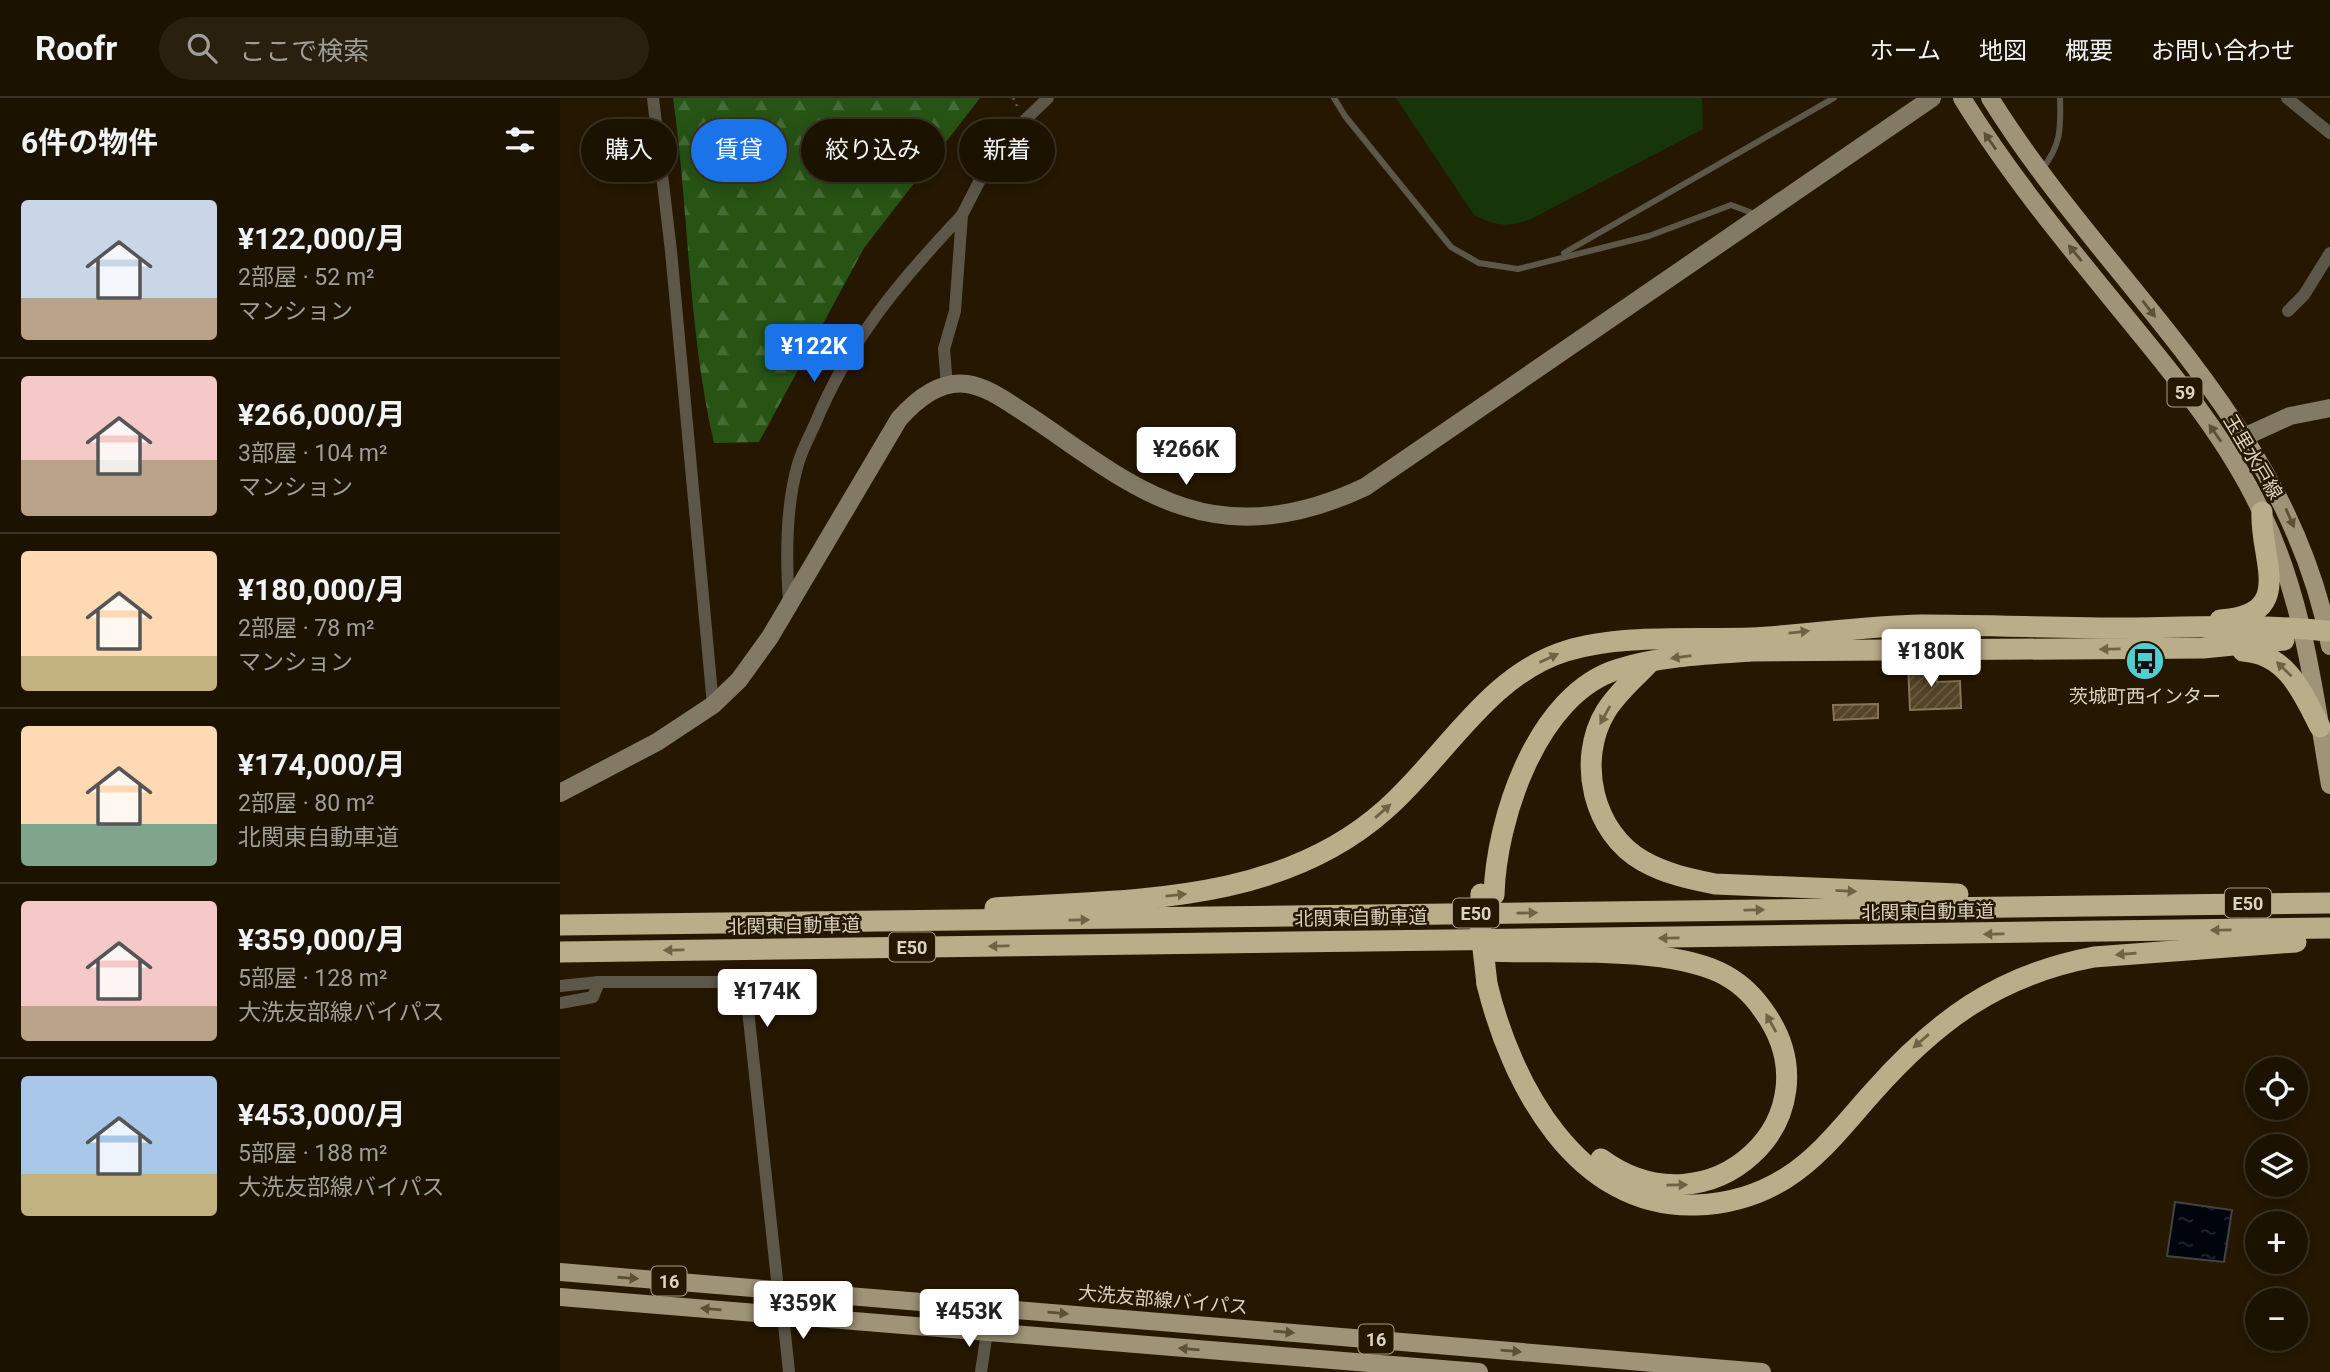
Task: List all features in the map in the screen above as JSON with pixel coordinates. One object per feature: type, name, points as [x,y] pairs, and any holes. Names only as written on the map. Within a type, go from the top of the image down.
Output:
[{"type":"highway","points":[[2162,628],[2233,619],[2253,611],[2265,600],[2271,588],[2271,567],[2261,533],[2262,512]]},
{"type":"highway","points":[[765,923],[1148,898],[1234,886],[1270,876],[1301,864],[1362,830],[1412,785],[1498,691],[1522,672],[1566,650],[1604,642],[1919,625],[2303,632],[2329,638]]},
{"type":"highway","points":[[2203,648],[2303,632]]},
{"type":"highway","points":[[1633,642],[1573,680],[1539,715],[1525,737],[1494,812],[1482,868],[1495,942],[1494,984],[1502,1038],[1529,1095],[1547,1123],[1574,1154],[1623,1190],[1661,1202],[1703,1205],[1746,1197],[1796,1171],[1827,1144],[1912,1049],[1941,1024],[1970,1003],[2029,974],[2061,963],[2094,957],[2323,934]]},
{"type":"highway","points":[[1487,894],[1495,870],[1505,820],[1525,769],[1548,726],[1582,688],[1618,669],[1679,656],[1751,651],[2203,648],[2255,652],[2275,660],[2294,679],[2320,727]]},
{"type":"highway","points":[[1649,663],[1605,712],[1591,753],[1591,774],[1601,813],[1611,831],[1642,860],[1662,870],[1714,884],[1910,894],[2110,892],[2186,904]]},
{"type":"highway","name":"北関東自動車道","points":[[560,925],[2321,903]]},
{"type":"highway","name":"北関東自動車道","points":[[560,951],[1264,942],[2323,934]]},
{"type":"highway","points":[[1264,942],[1625,956],[1692,963],[1719,972],[1755,999],[1779,1039],[1786,1081],[1774,1124],[1761,1146],[1744,1162],[1707,1182],[1682,1186],[1657,1185],[1613,1168],[1578,1139],[1542,1092],[1494,984]]},
{"type":"main road","name":"玉里水戸線","points":[[1962,98],[2020,183],[2196,406],[2228,453],[2262,512],[2290,584],[2303,632],[2330,785]]},
{"type":"main road","name":"玉里水戸線","points":[[1990,98],[2040,171],[2211,386],[2246,436],[2277,490],[2300,542],[2329,638]]},
{"type":"main road","name":"大洗友部線バイパス","points":[[560,1272],[1762,1372]]},
{"type":"main road","name":"16","points":[[560,1297],[1479,1372]]},
{"type":"street","points":[[653,98],[672,265],[713,705]]},
{"type":"street","points":[[789,602],[786,558],[798,464],[826,396],[873,316],[909,271],[962,215],[997,147],[1048,98]]},
{"type":"street","points":[[560,793],[657,742],[713,705],[739,680],[770,637],[898,419],[918,398],[947,386],[967,384],[997,395],[1140,487],[1183,507],[1223,516],[1260,518],[1331,503],[1365,487],[1932,98]]},
{"type":"street","points":[[2287,98],[2330,133]]},
{"type":"street","points":[[947,386],[944,349],[955,311],[962,215]]},
{"type":"street","points":[[2288,310],[2304,295],[2330,253]]},
{"type":"street","points":[[2246,436],[2283,418],[2330,408]]},
{"type":"street","points":[[560,1003],[593,997],[599,982]]},
{"type":"street","points":[[560,986],[599,982],[746,982],[778,1289]]},
{"type":"street","points":[[783,1315],[789,1372]]},
{"type":"street","points":[[981,1372],[987,1332]]},
{"type":"lane","points":[[1335,98],[1345,116],[1451,247],[1479,263],[1518,269],[1556,257],[1649,236],[1731,205],[1760,216]]},
{"type":"lane","points":[[1556,257],[1834,98]]},
{"type":"lane","points":[[2040,171],[2054,156],[2061,134],[2060,98]]},
{"type":"green space","points":[[673,98],[980,98],[964,119],[959,119],[959,125],[945,143],[945,119],[801,119],[801,182],[915,182],[864,248],[759,442],[714,443],[699,358]]},
{"type":"green space","points":[[1396,98],[1702,98],[1703,129],[1531,219],[1502,225],[1474,215]]},
{"type":"water","points":[[2175,1202],[2232,1210],[2224,1262],[2167,1256]]},
{"type":"building","points":[[1908,663],[1936,663],[1937,682],[1960,681],[1961,708],[1910,710]]},
{"type":"building","points":[[1878,704],[1878,718],[1834,720],[1833,705]]},
{"type":"place","name":"茨城町西インター","points":[[2145,661]]}]
